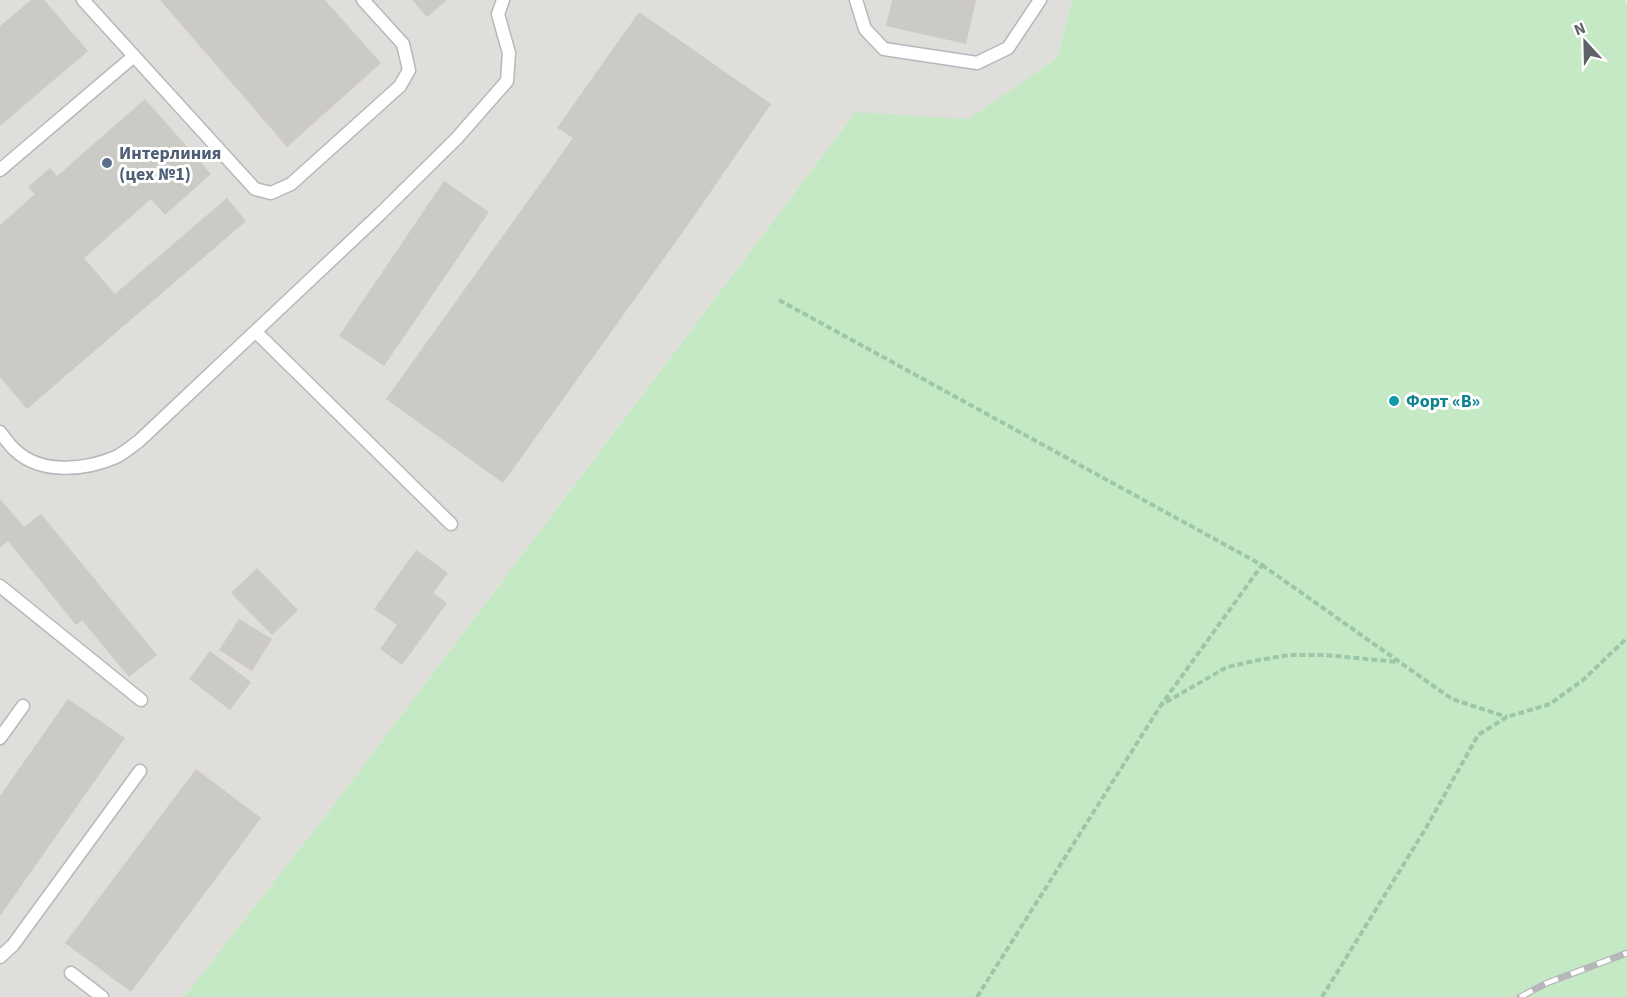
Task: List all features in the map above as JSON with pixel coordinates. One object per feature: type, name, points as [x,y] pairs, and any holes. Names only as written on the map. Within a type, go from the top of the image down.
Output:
[{"type":"lane","points":[[83,0],[255,189],[271,193],[291,184],[400,86],[409,70],[403,44],[363,0]]},
{"type":"lane","points":[[0,432],[15,451],[35,463],[63,468],[93,465],[119,456],[139,441],[457,138],[507,81],[509,53],[498,14],[503,0]]},
{"type":"lane","points":[[856,0],[865,29],[884,49],[977,63],[1008,48],[1040,0]]},
{"type":"lane","points":[[0,170],[134,56]]},
{"type":"lane","points":[[256,332],[451,525]]},
{"type":"lane","points":[[0,586],[141,700]]},
{"type":"lane","points":[[0,738],[22,706]]},
{"type":"lane","points":[[0,957],[13,945],[140,771]]},
{"type":"lane","points":[[72,973],[102,997]]},
{"type":"path","points":[[779,300],[1262,565],[1452,699],[1507,717]]},
{"type":"path","points":[[977,997],[1161,705],[1262,565]]},
{"type":"path","points":[[1322,997],[1426,828],[1478,735],[1507,717],[1550,704],[1583,680],[1627,638]]},
{"type":"path","points":[[1161,705],[1227,667],[1258,660],[1290,655],[1325,655],[1398,662]]},
{"type":"shaded area","points":[[0,0],[1072,0],[1057,58],[968,119],[851,117],[339,798],[184,997],[0,997]]},
{"type":"green space","points":[[1072,0],[1625,0],[1627,3],[1627,997],[184,997],[339,798],[855,112],[968,119],[1057,58]]},
{"type":"building","points":[[31,0],[44,0],[88,51],[0,126],[0,26]]},
{"type":"building","points":[[160,0],[325,0],[381,63],[287,147]]},
{"type":"building","points":[[412,0],[447,0],[427,17]]},
{"type":"building","points":[[892,0],[976,0],[966,44],[886,26]]},
{"type":"building","points":[[639,12],[771,104],[690,222],[503,483],[386,399],[573,138],[557,128]]},
{"type":"building","points":[[145,99],[211,174],[165,215],[151,199],[84,258],[115,294],[227,198],[246,221],[27,409],[0,377],[0,225],[35,194],[28,187],[50,168],[57,176]]},
{"type":"building","points":[[444,181],[489,212],[384,366],[339,336]]},
{"type":"building","points":[[0,499],[24,527],[41,514],[157,655],[129,677],[82,620],[76,625],[8,541],[0,548]]},
{"type":"building","points":[[416,550],[448,573],[433,593],[447,603],[402,665],[380,649],[397,625],[374,609]]},
{"type":"building","points":[[257,568],[298,610],[272,635],[231,593]]},
{"type":"building","points":[[239,619],[272,639],[252,671],[219,650]]},
{"type":"building","points":[[210,651],[251,682],[230,710],[189,679]]},
{"type":"building","points":[[68,699],[125,738],[0,916],[0,796]]},
{"type":"building","points":[[196,769],[261,818],[131,992],[65,943]]},
{"type":"railway","points":[[1520,997],[1547,983],[1627,953]]},
{"type":"place","name":"Интерлиния (цех №1)","points":[[107,163]]},
{"type":"place","name":"Форт «В»","points":[[1394,401]]}]
